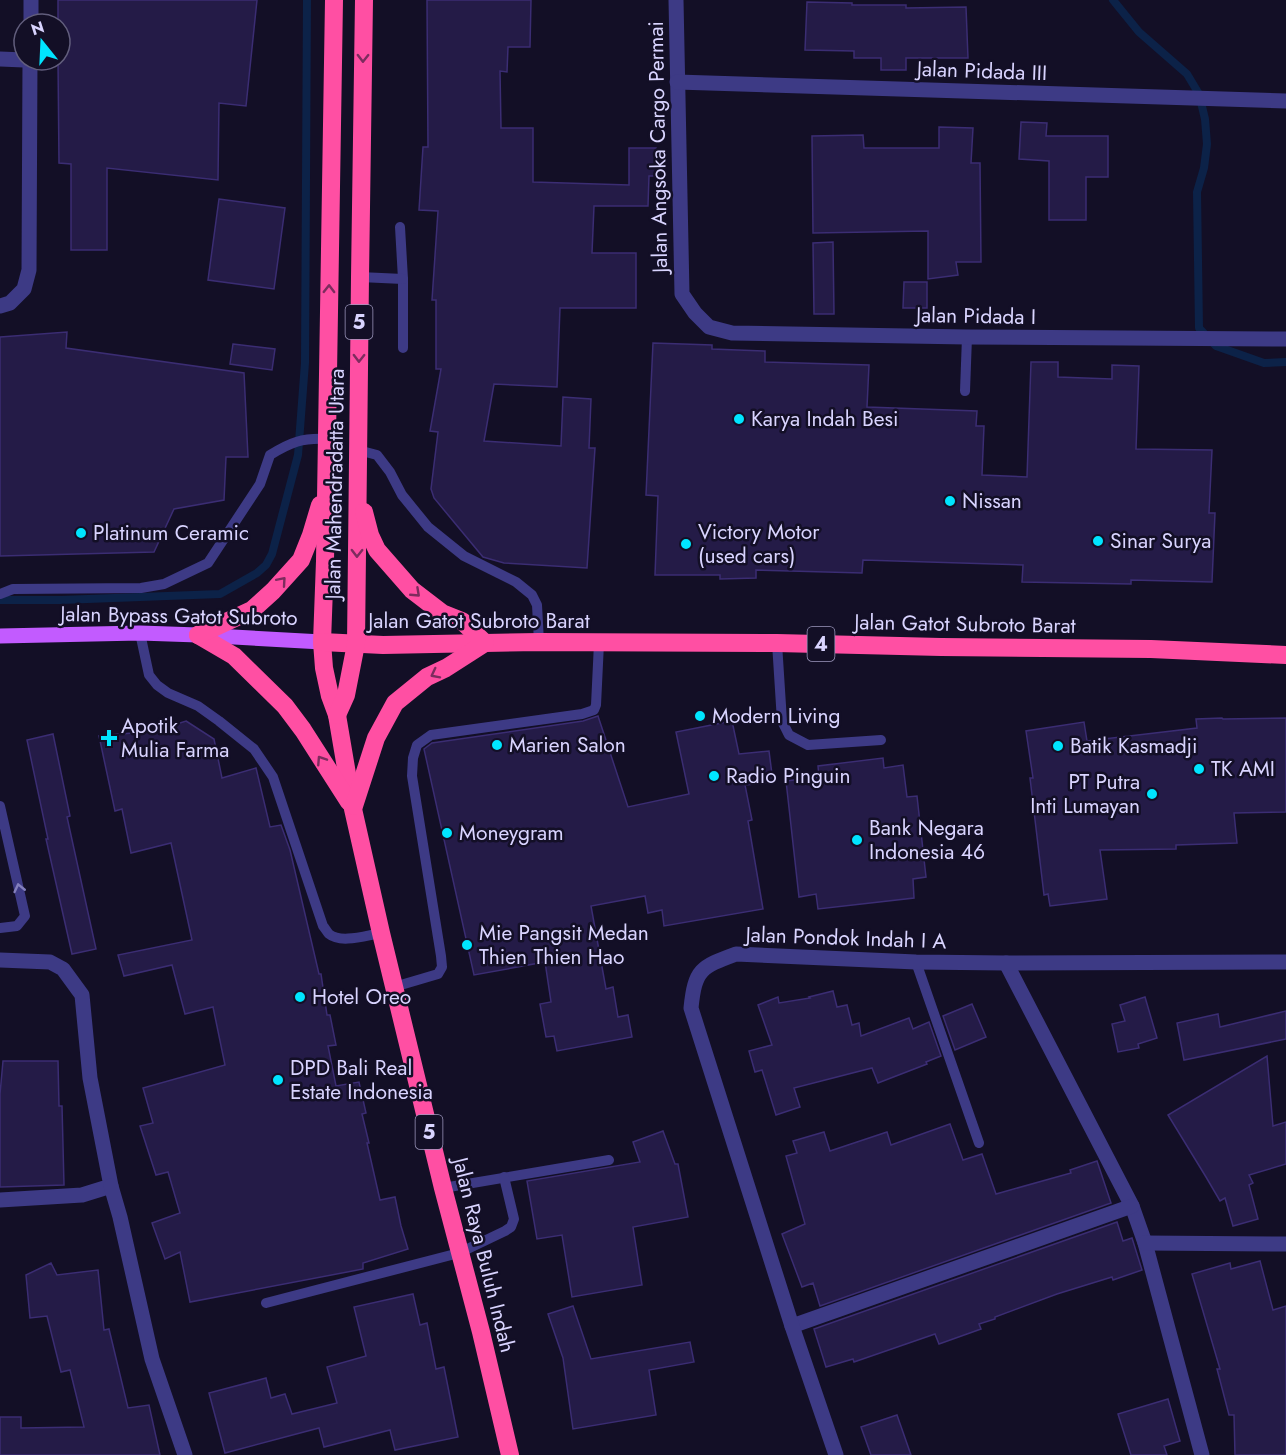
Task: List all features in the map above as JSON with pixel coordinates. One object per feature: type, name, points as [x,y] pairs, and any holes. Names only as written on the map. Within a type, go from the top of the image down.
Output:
[{"type":"highway","name":"Jalan Mahendradatta Utara","points":[[322,642],[334,0]]},
{"type":"highway","name":"Jalan Mahendradatta Utara","points":[[356,644],[364,0]]},
{"type":"highway","points":[[198,635],[252,610],[301,560],[326,487]]},
{"type":"highway","points":[[353,809],[376,738],[395,703],[427,677],[446,668],[485,643],[462,621],[442,613],[425,602],[377,550],[370,535],[358,490]]},
{"type":"highway","points":[[198,635],[234,656],[285,706],[353,809]]},
{"type":"highway","name":"Jalan Bypass Gatot Subroto","points":[[322,642],[356,644]]},
{"type":"highway","name":"Jalan Raya Buluh Indah","points":[[322,642],[324,668],[330,696],[338,715],[353,809],[381,933],[510,1455]]},
{"type":"highway","name":"Jalan Gatot Subroto Barat","points":[[356,644],[777,643],[1151,649],[1286,655]]},
{"type":"highway","name":"Jalan Raya Buluh Indah","points":[[338,715],[346,695],[356,644]]},
{"type":"main road","name":"Jalan Bypass Gatot Subroto","points":[[0,636],[140,633],[322,642]]},
{"type":"street","name":"Jalan Angsoka Cargo Permai","points":[[676,0],[682,294]]},
{"type":"street","points":[[0,306],[10,303],[24,289],[29,270],[30,72]]},
{"type":"street","name":"Jalan Pidada III","points":[[677,82],[1286,101]]},
{"type":"street","name":"Jalan Pidada I","points":[[682,294],[695,313],[710,327],[732,333],[1286,339]]},
{"type":"street","name":"Jalan Pondok Indah I A","points":[[836,1455],[792,1326],[691,1008],[693,989],[699,972],[714,962],[736,954],[916,962],[1286,962]]},
{"type":"street","points":[[0,960],[50,962],[63,969],[81,995],[90,1078],[111,1186],[152,1359],[184,1455]]},
{"type":"street","points":[[1006,963],[1132,1206],[1203,1455]]},
{"type":"street","points":[[0,1200],[82,1195],[111,1186]]},
{"type":"street","points":[[792,1326],[1132,1206]]},
{"type":"street","points":[[1144,1243],[1286,1244]]},
{"type":"lane","points":[[400,227],[404,348]]},
{"type":"lane","points":[[360,277],[403,279]]},
{"type":"lane","points":[[964,391],[967,337]]},
{"type":"lane","points":[[0,594],[13,589],[141,588],[164,584],[208,563],[260,484],[270,455],[290,443],[311,438],[326,438]]},
{"type":"lane","points":[[358,450],[377,455],[390,472],[402,495],[428,527],[464,556],[516,582],[532,595],[537,605],[539,642]]},
{"type":"lane","points":[[140,633],[149,675],[157,686],[198,706],[219,720],[255,749],[273,777],[323,926],[329,934],[339,939],[381,933]]},
{"type":"lane","points":[[394,987],[438,974],[442,967],[412,776],[413,758],[417,745],[431,735],[587,713],[594,710],[599,643]]},
{"type":"lane","points":[[777,643],[782,721],[789,735],[808,745],[881,740]]},
{"type":"lane","points":[[0,806],[25,916],[17,926],[0,928]]},
{"type":"lane","points":[[916,962],[979,1143]]},
{"type":"lane","points":[[443,1188],[609,1160]]},
{"type":"lane","points":[[266,1303],[459,1253],[505,1231],[511,1227],[514,1219],[504,1177]]},
{"type":"building","points":[[58,0],[257,0],[246,106],[219,103],[218,180],[107,168],[107,250],[71,250],[71,164],[59,163],[58,72],[72,72],[72,12],[58,12]]},
{"type":"building","points":[[427,0],[531,0],[530,47],[508,47],[507,72],[500,71],[501,128],[533,128],[533,182],[629,185],[629,148],[656,148],[656,176],[649,176],[648,206],[594,206],[592,253],[636,253],[636,308],[560,308],[557,387],[494,384],[484,441],[561,446],[563,397],[591,399],[589,448],[595,448],[587,568],[504,563],[483,557],[434,498],[431,489],[438,432],[430,431],[441,369],[436,369],[436,300],[432,300],[438,211],[419,210],[423,147],[428,147]]},
{"type":"building","points":[[807,2],[906,5],[906,8],[966,7],[968,58],[906,58],[906,70],[881,70],[881,58],[854,58],[854,51],[805,50]]},
{"type":"building","points":[[1021,122],[1047,123],[1046,136],[1108,136],[1108,177],[1086,177],[1086,220],[1049,220],[1049,161],[1019,159]]},
{"type":"building","points":[[939,127],[973,128],[971,163],[980,163],[981,262],[956,262],[958,275],[928,279],[928,231],[813,233],[812,136],[863,135],[864,148],[939,148]]},
{"type":"building","points":[[219,199],[285,208],[274,289],[208,280]]},
{"type":"building","points":[[833,242],[834,314],[814,314],[813,243]]},
{"type":"building","points":[[904,282],[927,282],[927,308],[903,308]]},
{"type":"building","points":[[67,332],[66,348],[244,373],[248,457],[226,457],[224,500],[174,509],[154,552],[0,556],[0,337]]},
{"type":"building","points":[[653,343],[712,345],[712,349],[765,351],[765,362],[869,365],[867,407],[977,411],[976,426],[984,426],[982,475],[1027,477],[1031,362],[1058,362],[1058,377],[1112,379],[1112,365],[1139,366],[1136,449],[1212,450],[1209,513],[1215,513],[1212,582],[1131,580],[1131,584],[1022,582],[1023,565],[863,560],[862,573],[756,570],[756,578],[720,579],[720,575],[655,575],[658,496],[646,495]]},
{"type":"building","points":[[233,344],[275,349],[272,370],[230,364]]},
{"type":"building","points":[[598,716],[628,807],[689,794],[676,732],[732,721],[739,754],[769,751],[773,782],[745,785],[752,820],[748,821],[763,909],[664,926],[662,910],[648,913],[645,896],[591,906],[606,989],[613,987],[618,1017],[628,1015],[632,1037],[557,1051],[554,1036],[546,1037],[540,1004],[551,1002],[545,962],[474,975],[424,749],[432,743],[583,721]]},
{"type":"building","points":[[1286,718],[1286,812],[1234,813],[1237,843],[1176,845],[1176,849],[1100,850],[1107,899],[1050,906],[1048,894],[1044,895],[1030,778],[1033,778],[1026,731],[1084,722],[1087,741],[1197,728],[1196,719]]},
{"type":"building","points":[[186,721],[214,739],[222,778],[256,768],[270,827],[281,825],[290,850],[319,974],[321,974],[327,1015],[330,1015],[336,1045],[328,1046],[336,1086],[359,1082],[366,1113],[362,1114],[369,1143],[367,1143],[380,1200],[395,1197],[408,1249],[363,1263],[363,1269],[190,1302],[180,1252],[165,1259],[152,1223],[180,1213],[168,1172],[156,1175],[140,1126],[153,1123],[143,1088],[225,1065],[213,1007],[185,1014],[172,965],[124,976],[118,955],[192,940],[171,843],[131,853],[122,809],[115,811],[99,736],[155,731]]},
{"type":"building","points":[[53,734],[70,816],[67,817],[96,949],[72,954],[27,740]]},
{"type":"building","name":"Bank Negara Indonesia 46","points":[[883,758],[884,768],[903,765],[907,797],[917,796],[926,877],[913,879],[914,898],[818,909],[816,894],[799,897],[786,781],[819,777],[818,766]]},
{"type":"building","points":[[833,991],[837,1007],[847,1005],[852,1025],[859,1023],[861,1036],[909,1018],[913,1029],[929,1022],[941,1056],[926,1062],[927,1064],[878,1083],[872,1068],[794,1088],[800,1107],[776,1115],[762,1070],[755,1072],[749,1051],[772,1045],[758,1005],[778,997],[779,1003],[810,998]]},
{"type":"building","points":[[1145,997],[1157,1038],[1138,1044],[1139,1048],[1118,1052],[1112,1024],[1125,1021],[1120,1005]]},
{"type":"building","points":[[972,1004],[986,1037],[955,1050],[943,1016]]},
{"type":"building","points":[[1286,1011],[1286,1039],[1184,1060],[1177,1023],[1218,1014],[1220,1027]]},
{"type":"building","points":[[1267,1056],[1273,1126],[1286,1122],[1286,1164],[1249,1175],[1253,1183],[1249,1185],[1258,1219],[1233,1226],[1225,1198],[1220,1201],[1168,1115]]},
{"type":"building","points":[[3,1061],[58,1061],[59,1106],[62,1106],[64,1185],[0,1187],[0,1094]]},
{"type":"building","points":[[950,1124],[963,1160],[982,1154],[996,1194],[1071,1173],[1070,1170],[1097,1161],[1111,1203],[820,1306],[813,1283],[802,1287],[782,1234],[805,1224],[786,1156],[797,1153],[793,1141],[824,1132],[830,1151],[887,1132],[891,1145]]},
{"type":"building","points":[[663,1131],[675,1164],[678,1164],[688,1217],[633,1227],[642,1285],[572,1297],[562,1235],[537,1239],[527,1181],[640,1162],[633,1142]]},
{"type":"building","points":[[1117,1222],[1123,1241],[1132,1238],[1142,1270],[1057,1294],[995,1317],[995,1319],[979,1324],[981,1329],[939,1344],[935,1334],[854,1362],[853,1359],[826,1367],[814,1329]]},
{"type":"building","points":[[1260,1261],[1273,1310],[1286,1306],[1286,1455],[1235,1455],[1234,1415],[1229,1415],[1217,1369],[1220,1369],[1192,1274],[1230,1263],[1231,1269]]},
{"type":"building","points":[[51,1263],[57,1275],[98,1270],[104,1330],[109,1329],[128,1408],[149,1405],[160,1455],[0,1455],[0,1417],[21,1417],[21,1428],[84,1427],[70,1370],[61,1372],[47,1316],[30,1318],[26,1275]]},
{"type":"building","points":[[413,1294],[420,1325],[427,1323],[436,1369],[444,1367],[458,1437],[395,1450],[390,1430],[324,1447],[319,1428],[225,1453],[209,1393],[266,1378],[271,1398],[285,1394],[292,1414],[337,1403],[327,1367],[366,1356],[354,1307]]},
{"type":"building","points":[[573,1306],[591,1359],[690,1342],[694,1362],[649,1370],[656,1415],[573,1429],[563,1358],[548,1314]]},
{"type":"building","points":[[1168,1399],[1180,1441],[1164,1446],[1167,1455],[1131,1455],[1118,1414]]},
{"type":"building","points":[[897,1415],[911,1455],[871,1455],[861,1427]]},
{"type":"waterway","points":[[0,600],[220,594],[257,573],[266,565],[272,554],[298,455],[305,363],[307,0]]},
{"type":"waterway","points":[[1113,0],[1139,32],[1187,74],[1199,94],[1205,119],[1207,144],[1204,168],[1197,192],[1199,328],[1216,346],[1264,363],[1286,362]]},
{"type":"place","name":"Karya Indah Besi","points":[[739,419]]},
{"type":"place","name":"Nissan","points":[[950,501]]},
{"type":"place","name":"Platinum Ceramic","points":[[81,533]]},
{"type":"place","name":"Sinar Surya","points":[[1098,541]]},
{"type":"place","name":"Victory Motor (used cars)","points":[[686,544]]},
{"type":"place","name":"Modern Living","points":[[700,716]]},
{"type":"place","name":"Apotik Mulia Farma","points":[[109,738]]},
{"type":"place","name":"Marien Salon","points":[[497,745]]},
{"type":"place","name":"Batik Kasmadji","points":[[1058,746]]},
{"type":"place","name":"TK AMI","points":[[1199,769]]},
{"type":"place","name":"Radio Pinguin","points":[[714,776]]},
{"type":"place","name":"PT Putra Inti Lumayan","points":[[1152,794]]},
{"type":"place","name":"Moneygram","points":[[447,833]]},
{"type":"place","name":"Bank Negara Indonesia 46","points":[[857,840]]},
{"type":"place","name":"Mie Pangsit Medan Thien Thien Hao","points":[[467,945]]},
{"type":"place","name":"Hotel Oreo","points":[[300,997]]},
{"type":"place","name":"DPD Bali Real Estate Indonesia","points":[[278,1080]]}]
